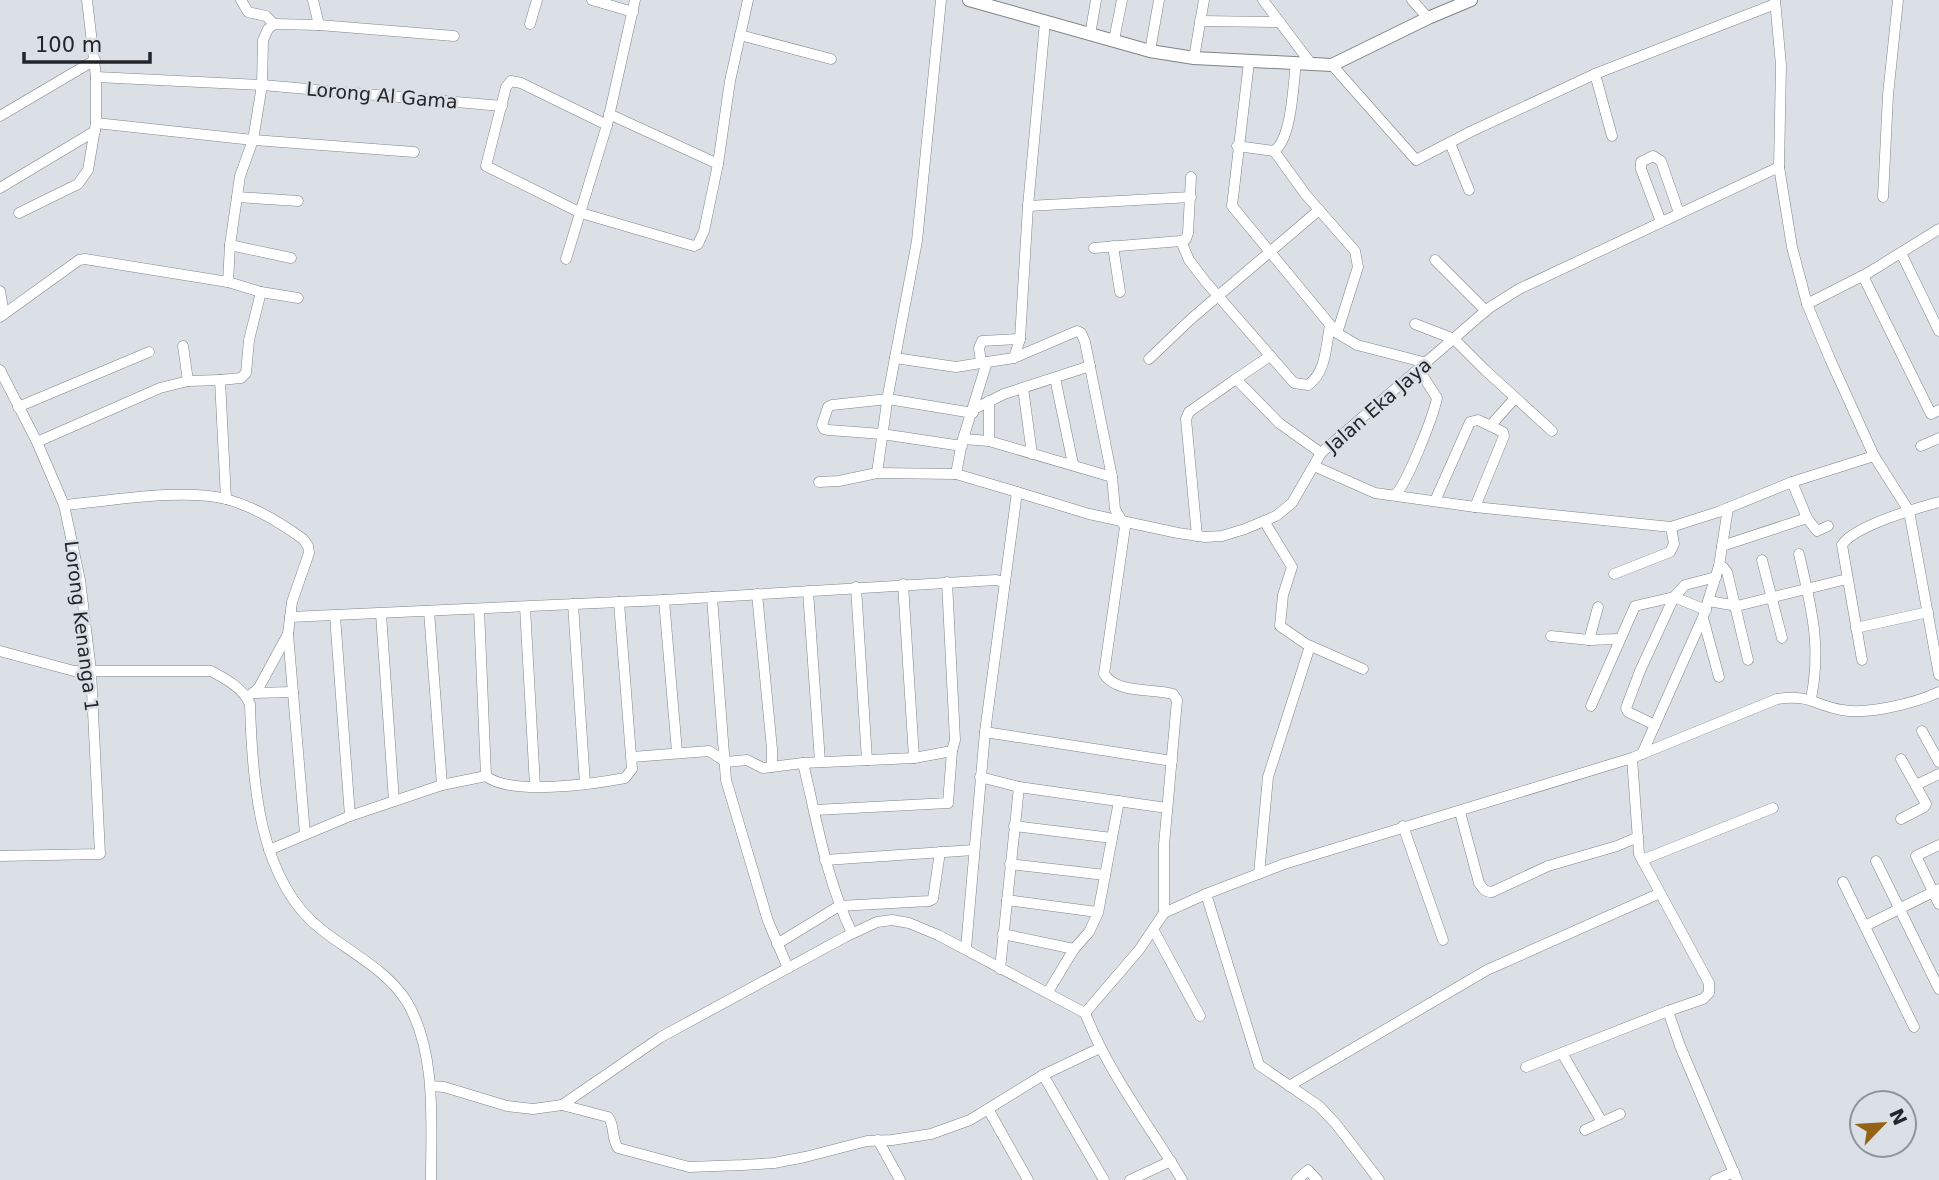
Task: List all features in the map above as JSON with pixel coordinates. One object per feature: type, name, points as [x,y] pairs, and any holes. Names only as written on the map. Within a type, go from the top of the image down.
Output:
[{"type":"street","points":[[19,213],[78,184],[88,170],[95,127],[96,77],[86,0]]},
{"type":"street","points":[[241,0],[248,12],[266,16],[274,24]]},
{"type":"street","points":[[313,0],[318,25]]},
{"type":"street","points":[[530,24],[537,0]]},
{"type":"street","points":[[592,0],[633,12]]},
{"type":"street","points":[[566,259],[607,125],[635,0]]},
{"type":"street","points":[[607,125],[511,81],[506,87],[486,167],[581,213],[694,246],[701,242],[718,164],[730,81],[748,0]]},
{"type":"street","points":[[877,473],[917,241],[941,0]]},
{"type":"street","points":[[969,0],[1150,51],[1194,58],[1312,65],[1332,65],[1471,0]]},
{"type":"street","points":[[1090,35],[1096,0]]},
{"type":"street","points":[[1114,40],[1122,0]]},
{"type":"street","points":[[1150,51],[1159,0]]},
{"type":"street","points":[[1194,58],[1204,0]]},
{"type":"street","points":[[1263,0],[1312,65]]},
{"type":"street","points":[[1412,0],[1428,18]]},
{"type":"street","points":[[1884,197],[1888,95],[1898,0]]},
{"type":"street","points":[[1332,65],[1416,160],[1595,74],[1775,2],[1781,65],[1779,167],[1792,247],[1807,304],[1874,456],[1909,510],[1939,675]]},
{"type":"street","points":[[1200,21],[1280,22]]},
{"type":"street","points":[[1014,358],[1020,339],[1028,206],[1045,22]]},
{"type":"street","points":[[228,282],[230,245],[240,176],[253,140],[262,85],[263,40],[268,29],[274,24],[318,25],[454,36]]},
{"type":"street","points":[[740,35],[831,59]]},
{"type":"street","points":[[0,116],[95,60]]},
{"type":"street","points":[[1249,62],[1232,206],[1333,329],[1357,345],[1423,367],[1437,398],[1404,481],[1395,495]]},
{"type":"street","points":[[1237,146],[1274,151],[1281,146],[1286,133],[1296,63]]},
{"type":"street","points":[[1595,74],[1612,136]]},
{"type":"street","name":"Lorong Al Gama","points":[[96,77],[262,85],[502,106]]},
{"type":"street","points":[[609,114],[718,164]]},
{"type":"street","points":[[0,188],[95,127],[414,152]]},
{"type":"street","points":[[1450,143],[1469,190]]},
{"type":"street","points":[[1181,241],[1189,260],[1294,383],[1308,385],[1318,376],[1333,329],[1358,267],[1358,258],[1274,151]]},
{"type":"street","points":[[1661,222],[1642,169],[1641,162],[1644,159],[1653,156],[1661,161],[1679,213]]},
{"type":"street","name":"Jalan Eka Jaya","points":[[819,482],[877,473],[956,474],[1089,514],[1197,536],[1222,536],[1276,516],[1292,503],[1321,453],[1486,311],[1519,289],[1779,167]]},
{"type":"street","points":[[1094,248],[1186,239],[1191,177]]},
{"type":"street","points":[[237,197],[299,201]]},
{"type":"street","points":[[1028,206],[1191,197]]},
{"type":"street","points":[[1149,359],[1319,210]]},
{"type":"street","points":[[1807,304],[1863,276],[1938,230]]},
{"type":"street","points":[[230,245],[291,258]]},
{"type":"street","points":[[1114,246],[1120,292]]},
{"type":"street","points":[[1901,253],[1939,331]]},
{"type":"street","points":[[2,316],[79,260],[85,259],[228,282],[261,292],[298,298]]},
{"type":"street","points":[[1435,260],[1486,311]]},
{"type":"street","points":[[1863,276],[1931,414],[1939,410]]},
{"type":"street","points":[[0,291],[2,316]]},
{"type":"street","points":[[37,442],[160,388],[188,381],[241,378],[246,373],[248,340],[261,292]]},
{"type":"street","points":[[1415,324],[1454,339],[1552,431]]},
{"type":"street","points":[[895,358],[956,367],[1014,358],[1077,331],[1081,333],[1112,477],[1115,509],[1124,522],[1104,674],[1113,684],[1173,694],[1177,707],[1164,845],[1164,913]]},
{"type":"street","points":[[956,474],[984,362],[979,348],[982,341],[1020,339]]},
{"type":"street","points":[[183,346],[188,381]]},
{"type":"street","points":[[18,407],[149,352]]},
{"type":"street","points":[[1197,536],[1186,419],[1189,412],[1270,356]]},
{"type":"street","points":[[1090,366],[989,401],[973,411],[888,399],[832,405],[828,407],[822,425],[824,429],[830,430],[963,443],[989,441],[1112,477]]},
{"type":"street","name":"Lorong Kenanga 1","points":[[0,370],[37,442],[64,505],[80,580],[91,671],[100,854],[0,856]]},
{"type":"street","points":[[1055,378],[1073,464]]},
{"type":"street","points":[[1236,379],[1279,423],[1321,453]]},
{"type":"street","points":[[220,380],[226,499]]},
{"type":"street","points":[[1023,388],[1032,454]]},
{"type":"street","points":[[1490,425],[1515,398]]},
{"type":"street","points":[[989,401],[989,441]]},
{"type":"street","points":[[1435,500],[1470,422],[1478,420],[1503,432],[1504,436],[1475,506]]},
{"type":"street","points":[[1921,446],[1939,438]]},
{"type":"street","points":[[1314,466],[1359,487],[1385,495],[1671,527],[1792,482],[1874,456]]},
{"type":"street","points":[[1792,482],[1807,518],[1817,531],[1828,526]]},
{"type":"street","points":[[966,948],[985,732],[1017,492]]},
{"type":"street","points":[[64,505],[182,495],[226,499],[291,530],[308,546],[309,553],[292,602],[288,634],[305,834]]},
{"type":"street","points":[[1862,660],[1842,545],[1844,541],[1870,527],[1909,510],[1939,502]]},
{"type":"street","points":[[1526,1067],[1703,999],[1709,993],[1709,983],[1658,894],[1639,854],[1637,756],[1655,725],[1706,609],[1718,572],[1728,508]]},
{"type":"street","points":[[1723,546],[1807,518]]},
{"type":"street","points":[[1264,521],[1292,566],[1283,595],[1280,626],[1310,646],[1363,669]]},
{"type":"street","points":[[1614,574],[1670,552],[1674,544],[1671,527]]},
{"type":"street","points":[[1799,554],[1815,625],[1817,648],[1811,699]]},
{"type":"street","points":[[1762,559],[1782,638]]},
{"type":"street","points":[[1655,725],[1628,712],[1626,706],[1674,597],[1685,585],[1718,572],[1723,567],[1737,606],[1748,660]]},
{"type":"street","points":[[1591,706],[1635,606],[1674,597],[1706,609],[1737,606],[1847,579]]},
{"type":"street","points":[[290,617],[664,600],[903,584],[996,580],[1004,582]]},
{"type":"street","points":[[815,810],[948,803],[952,751],[956,740],[947,582]]},
{"type":"street","points":[[903,584],[914,758]]},
{"type":"street","points":[[856,587],[867,761]]},
{"type":"street","points":[[808,591],[820,762]]},
{"type":"street","points":[[757,594],[772,767]]},
{"type":"street","points":[[712,597],[726,780],[757,887],[788,968]]},
{"type":"street","points":[[664,600],[677,752]]},
{"type":"street","points":[[269,850],[350,816],[442,785],[486,776],[498,784],[535,786],[585,785],[625,778],[632,769],[632,757],[619,602]]},
{"type":"street","points":[[573,604],[585,785]]},
{"type":"street","points":[[525,607],[535,786]]},
{"type":"street","points":[[1589,640],[1598,607]]},
{"type":"street","points":[[479,609],[486,776]]},
{"type":"street","points":[[1706,609],[1719,677]]},
{"type":"street","points":[[429,611],[442,785]]},
{"type":"street","points":[[1856,628],[1928,612]]},
{"type":"street","points":[[382,614],[394,801]]},
{"type":"street","points":[[335,616],[350,816]]},
{"type":"street","points":[[288,634],[258,688],[250,695],[255,792],[269,850],[299,908],[320,928],[379,970],[407,1002],[422,1042],[431,1086],[430,1180]]},
{"type":"street","points":[[1551,636],[1589,640],[1619,639]]},
{"type":"street","points":[[1259,874],[1268,777],[1310,646]]},
{"type":"street","points":[[0,651],[74,671],[211,671],[250,695],[293,692]]},
{"type":"street","points":[[1085,1013],[1139,950],[1164,913],[1259,874],[1404,826],[1460,812],[1637,756],[1777,699],[1791,696],[1811,699],[1839,710],[1855,712],[1918,702],[1939,692]]},
{"type":"street","points":[[985,732],[1172,761]]},
{"type":"street","points":[[1922,732],[1939,762]]},
{"type":"street","points":[[632,757],[709,751],[729,763],[747,760],[760,767],[772,767],[914,758],[952,751]]},
{"type":"street","points":[[1901,759],[1925,806],[1901,819]]},
{"type":"street","points":[[803,763],[825,860],[839,906],[852,933]]},
{"type":"street","points":[[1916,785],[1939,774]]},
{"type":"street","points":[[980,777],[1019,787],[1167,808]]},
{"type":"street","points":[[1000,969],[1019,787]]},
{"type":"street","points":[[1048,992],[1074,949],[1089,932],[1097,912],[1119,801]]},
{"type":"street","points":[[1642,860],[1773,808]]},
{"type":"street","points":[[1460,812],[1479,883],[1483,890],[1488,892],[1548,866],[1639,837]]},
{"type":"street","points":[[1014,826],[1112,838]]},
{"type":"street","points":[[1404,826],[1444,940]]},
{"type":"street","points":[[1939,845],[1916,856],[1936,891],[1939,904]]},
{"type":"street","points":[[825,860],[974,850]]},
{"type":"street","points":[[777,944],[839,906],[929,901],[935,895],[940,852]]},
{"type":"street","points":[[1876,861],[1939,989]]},
{"type":"street","points":[[1010,864],[1105,875]]},
{"type":"street","points":[[1843,882],[1914,1027]]},
{"type":"street","points":[[1865,926],[1936,891]]},
{"type":"street","points":[[1206,894],[1255,1058],[1263,1069],[1319,1106],[1379,1180]]},
{"type":"street","points":[[1289,1086],[1487,970],[1658,894]]},
{"type":"street","points":[[1007,900],[1097,912]]},
{"type":"street","points":[[562,1105],[661,1037],[852,933],[877,922],[892,920],[909,923],[966,948],[1000,969],[1085,1013],[1100,1048],[1182,1180]]},
{"type":"street","points":[[1153,929],[1200,1016]]},
{"type":"street","points":[[1003,934],[1074,949]]},
{"type":"street","points":[[1668,1011],[1680,1046],[1736,1176],[1715,1180]]},
{"type":"street","points":[[431,1086],[444,1087],[507,1106],[533,1109],[562,1105],[608,1117],[613,1139],[618,1147],[689,1167],[774,1163],[852,1143],[931,1135],[951,1128],[1043,1075],[1100,1048]]},
{"type":"street","points":[[1562,1053],[1602,1122]]},
{"type":"street","points":[[1043,1075],[1104,1180]]},
{"type":"street","points":[[988,1109],[1028,1180]]},
{"type":"street","points":[[1585,1130],[1620,1114]]},
{"type":"street","points":[[877,1140],[900,1180]]},
{"type":"street","points":[[1130,1180],[1171,1161]]},
{"type":"street","points":[[1302,1179],[1308,1170],[1317,1180]]}]
